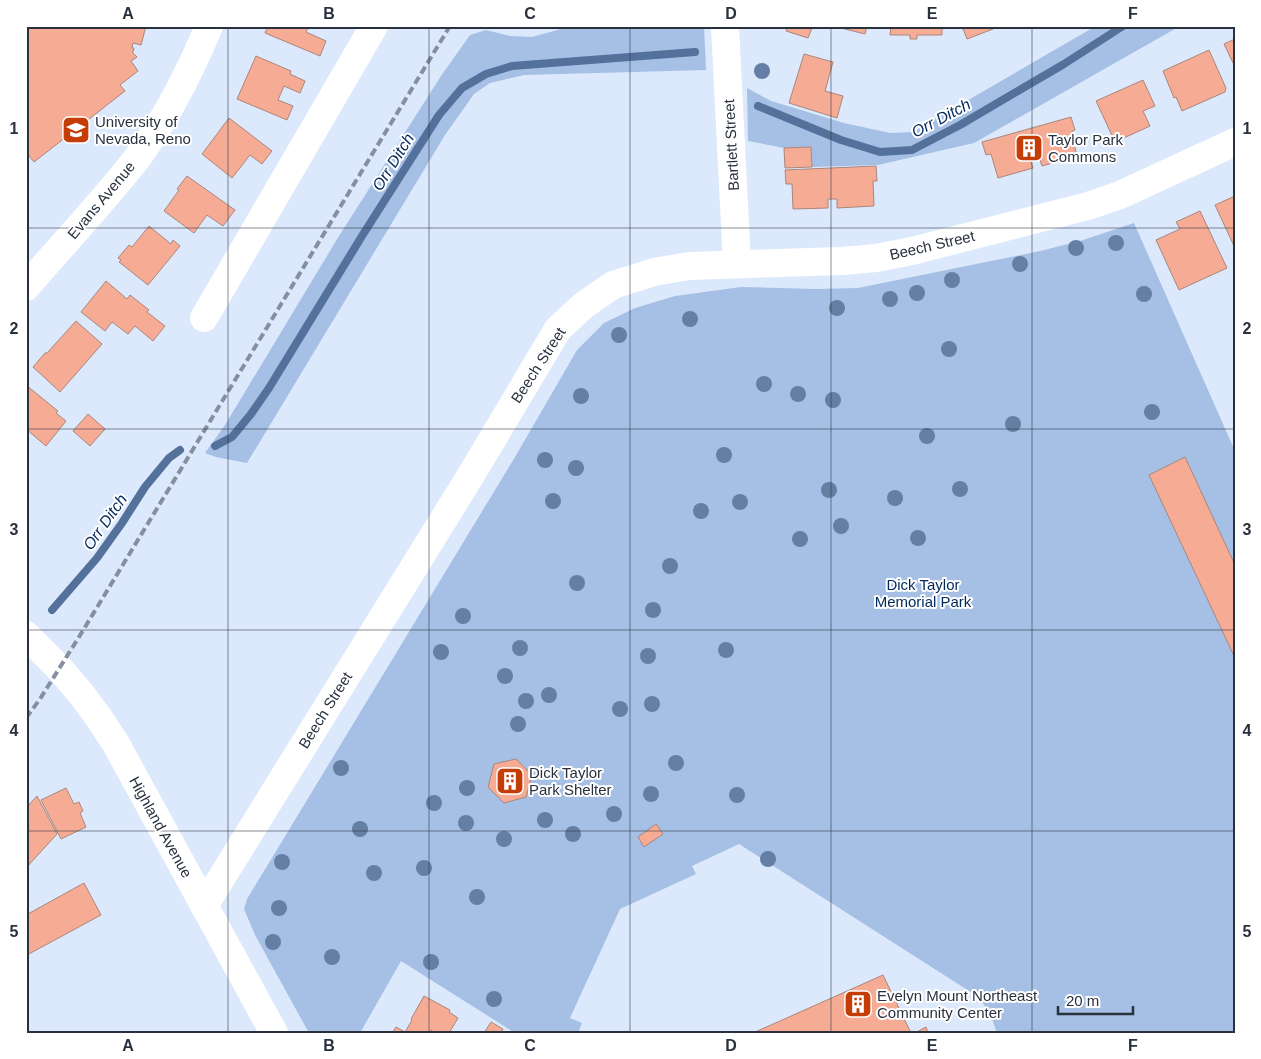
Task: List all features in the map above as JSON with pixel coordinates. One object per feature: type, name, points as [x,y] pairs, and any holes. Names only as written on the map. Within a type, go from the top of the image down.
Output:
[{"type":"street","name":"Evans Avenue","points":[[26,287],[138,156],[169,110],[199,50],[208,26]]},
{"type":"street","points":[[204,318],[374,26]]},
{"type":"street","name":"Bartlett Street","points":[[725,26],[737,264]]},
{"type":"street","name":"Beech Street","points":[[204,906],[471,475],[558,330],[584,305],[613,285],[654,272],[680,267],[842,261],[876,258],[912,251],[1088,206],[1120,195],[1235,142]]},
{"type":"street","name":"Highland Avenue","points":[[26,635],[60,668],[99,718],[116,744],[274,1033]]},
{"type":"green space","points":[[704,26],[706,70],[524,75],[490,83],[474,94],[445,135],[247,463],[205,453],[225,425],[339,236],[441,76],[470,35],[486,30],[510,36],[532,37],[561,29]]},
{"type":"green space","points":[[1096,26],[1180,26],[974,143],[878,165],[812,167],[811,147],[784,148],[748,141],[747,88],[771,101],[844,123],[890,133],[913,132]]},
{"type":"green space","name":"Dick Taylor Memorial Park","points":[[1134,223],[1235,451],[1235,1033],[997,1033],[992,1019],[980,998],[739,844],[692,866],[696,874],[620,909],[570,1018],[582,1023],[578,1033],[515,1033],[401,961],[360,1033],[309,1033],[255,935],[244,909],[247,899],[515,457],[577,350],[604,323],[635,308],[675,296],[741,287],[858,288],[1040,251],[1080,241]]},
{"type":"building","points":[[26,26],[146,26],[141,45],[133,43],[132,48],[134,48],[132,52],[137,57],[131,61],[138,71],[120,85],[125,91],[34,162],[26,152]]},
{"type":"building","points":[[268,26],[309,26],[306,32],[326,41],[320,56],[265,33]]},
{"type":"building","points":[[787,26],[815,26],[815,28],[812,28],[808,38],[786,31]]},
{"type":"building","points":[[838,26],[867,26],[865,34]]},
{"type":"building","points":[[891,26],[942,26],[942,35],[917,35],[917,39],[910,39],[910,35],[890,35]]},
{"type":"building","points":[[962,26],[992,26],[993,29],[967,39]]},
{"type":"building","points":[[1235,39],[1235,67],[1224,44]]},
{"type":"building","points":[[1209,50],[1226,88],[1225,92],[1182,111],[1176,97],[1174,98],[1163,71]]},
{"type":"building","points":[[804,54],[833,62],[825,91],[843,96],[837,118],[789,103]]},
{"type":"building","points":[[256,56],[291,71],[290,74],[305,81],[300,93],[284,86],[278,100],[293,106],[287,120],[237,99]]},
{"type":"building","points":[[1143,80],[1155,106],[1143,111],[1150,126],[1115,142],[1096,101]]},
{"type":"building","name":"Taylor Park Commons","points":[[1071,117],[1075,130],[1071,132],[1077,156],[1042,166],[1039,157],[1030,159],[1033,168],[998,178],[991,154],[986,155],[982,142]]},
{"type":"building","points":[[229,118],[272,151],[262,164],[250,155],[232,178],[202,154]]},
{"type":"building","points":[[811,147],[812,167],[785,168],[784,148]]},
{"type":"building","points":[[876,166],[877,181],[873,181],[874,206],[837,208],[837,199],[828,199],[828,208],[793,209],[792,184],[786,184],[785,170]]},
{"type":"building","points":[[187,176],[235,210],[223,226],[207,215],[194,233],[164,211]]},
{"type":"building","points":[[1235,196],[1235,245],[1234,246],[1215,205]]},
{"type":"building","points":[[1200,211],[1227,268],[1179,290],[1156,240],[1180,229],[1176,222]]},
{"type":"building","points":[[149,226],[171,244],[173,240],[180,246],[148,285],[119,262],[121,260],[118,258],[129,245],[132,247]]},
{"type":"building","points":[[106,281],[127,299],[130,295],[165,326],[153,341],[135,326],[128,334],[112,322],[105,331],[81,312]]},
{"type":"building","points":[[76,321],[102,344],[60,392],[33,367]]},
{"type":"building","points":[[26,385],[58,411],[56,413],[66,421],[46,446],[26,429]]},
{"type":"building","points":[[88,414],[105,429],[90,446],[73,431]]},
{"type":"building","points":[[1185,457],[1235,565],[1235,658],[1149,475]]},
{"type":"building","name":"Dick Taylor Park Shelter","points":[[516,759],[532,775],[526,797],[504,803],[488,787],[494,764]]},
{"type":"building","points":[[66,788],[74,804],[79,802],[83,811],[80,813],[86,827],[61,839],[41,800]]},
{"type":"building","points":[[37,796],[57,834],[26,868],[26,808]]},
{"type":"building","points":[[656,824],[663,834],[644,847],[638,837]]},
{"type":"building","points":[[84,883],[101,915],[27,955],[26,915]]},
{"type":"building","name":"Evelyn Mount Northeast Community Center","points":[[883,975],[911,1033],[753,1033]]},
{"type":"building","points":[[424,996],[450,1010],[449,1012],[458,1018],[449,1033],[435,1033],[431,1030],[430,1033],[392,1033],[396,1027],[405,1032]]},
{"type":"building","points":[[491,1022],[503,1029],[501,1033],[484,1033]]},
{"type":"building","name":"Evelyn Mount Northeast Community Center","points":[[926,1027],[928,1033],[915,1033]]},
{"type":"waterway","name":"Orr Ditch","points":[[758,106],[841,140],[880,152],[912,150],[960,125],[1064,64],[1123,26]]},
{"type":"waterway","name":"Orr Ditch","points":[[215,446],[232,437],[269,388],[439,115],[462,88],[486,74],[512,66],[695,52]]},
{"type":"waterway","name":"Orr Ditch","points":[[52,610],[97,558],[145,487],[169,458],[180,450]]},
{"type":"railway","points":[[26,718],[79,637],[450,26]]},
{"type":"place","name":"University of Nevada, Reno","points":[[76,130]]},
{"type":"place","name":"Taylor Park Commons","points":[[1029,148]]},
{"type":"place","name":"Dick Taylor Park Shelter","points":[[510,781]]},
{"type":"place","name":"Evelyn Mount Northeast Community Center","points":[[858,1004]]}]
